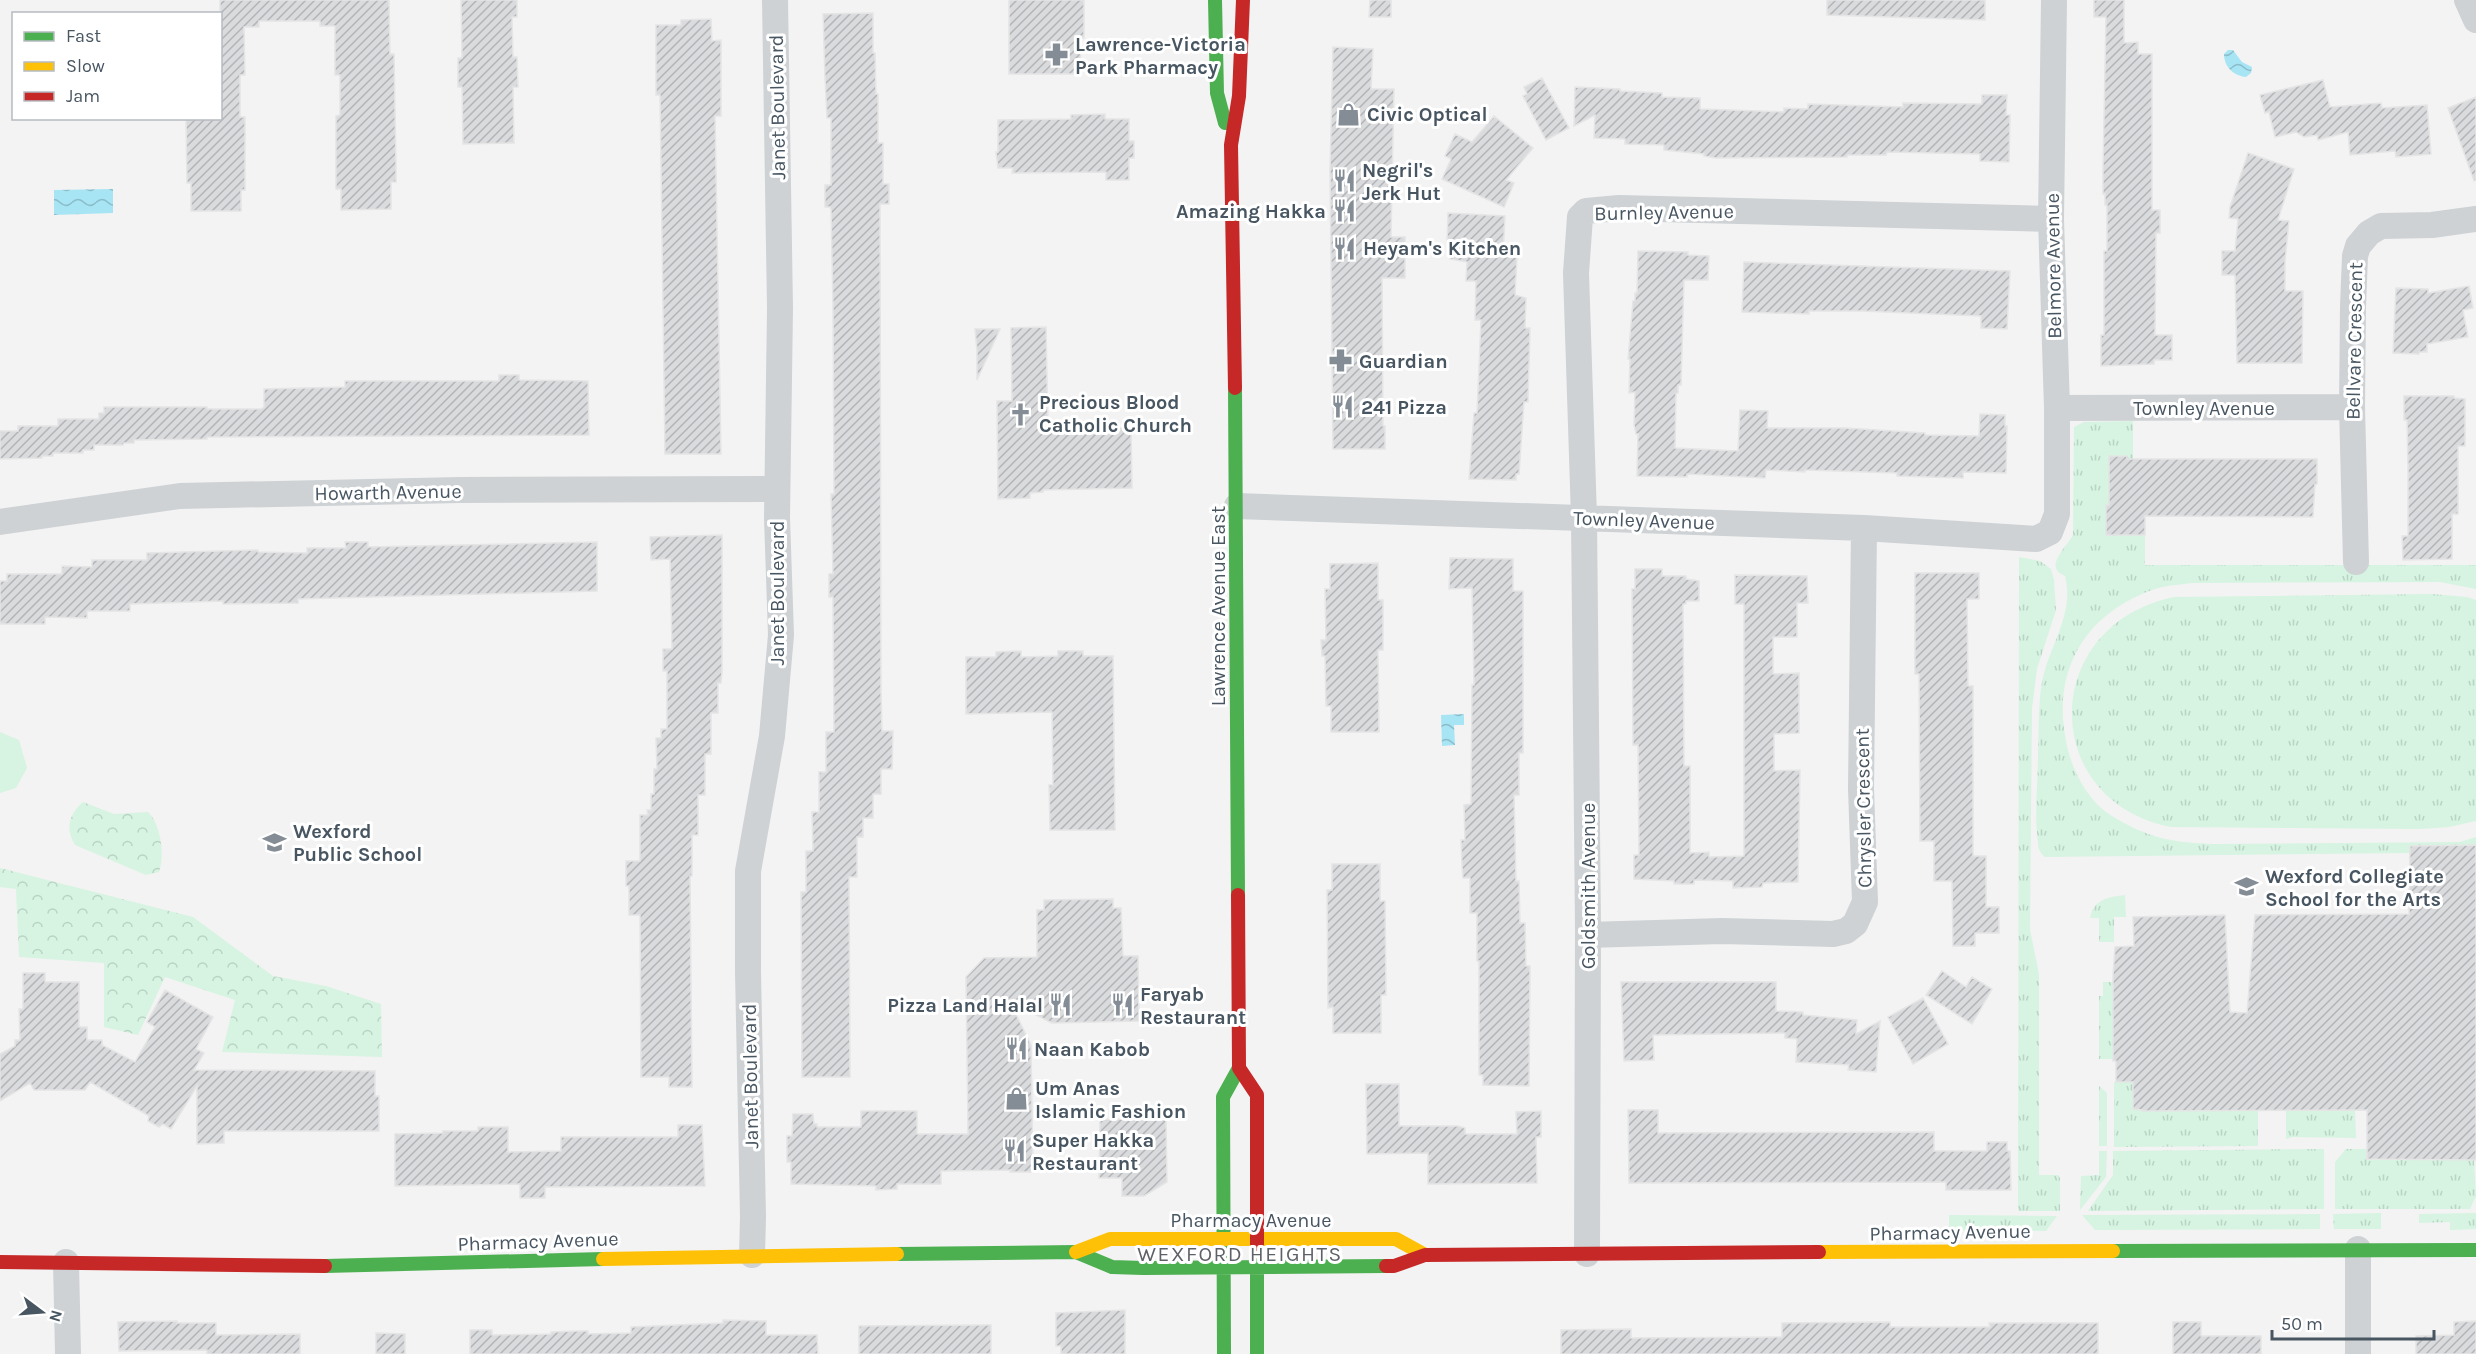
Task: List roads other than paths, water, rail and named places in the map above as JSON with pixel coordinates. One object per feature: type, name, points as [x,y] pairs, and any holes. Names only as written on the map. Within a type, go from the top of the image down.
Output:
[{"type":"street","name":"Janet Boulevard","points":[[752,1255],[748,871],[772,736],[781,635],[777,489],[780,308],[775,0]]},
{"type":"street","name":"Lawrence Avenue East","points":[[1215,0],[1217,93],[1231,145]]},
{"type":"street","name":"Lawrence Avenue East","points":[[1239,1068],[1237,506],[1231,145],[1239,96],[1244,0]]},
{"type":"street","name":"Belmore Avenue","points":[[2050,532],[2057,514],[2057,408],[2051,219],[2054,0]]},
{"type":"street","points":[[2467,0],[2476,20]]},
{"type":"street","name":"Burnley Avenue","points":[[1584,517],[1576,273],[1578,225],[1580,217],[1586,211],[1599,208],[1631,208],[2051,219]]},
{"type":"street","name":"Bellvare Crescent","points":[[2356,562],[2352,407],[2353,306],[2355,255],[2358,246],[2369,232],[2381,226],[2432,225],[2476,219]]},
{"type":"street","name":"Townley Avenue","points":[[2057,408],[2352,407]]},
{"type":"street","name":"Howarth Avenue","points":[[0,522],[180,496],[472,490],[777,489]]},
{"type":"street","name":"Townley Avenue","points":[[1237,506],[1864,528],[2036,539],[2050,532]]},
{"type":"street","name":"Goldsmith Avenue","points":[[1584,517],[1588,935],[1587,1254]]},
{"type":"street","name":"Chrysler Crescent","points":[[1588,935],[1722,931],[1833,934],[1846,931],[1855,924],[1865,902],[1866,885],[1861,789],[1864,528]]},
{"type":"street","points":[[1224,1354],[1222,1096],[1239,1068],[1257,1095],[1257,1354]]},
{"type":"street","name":"Pharmacy Avenue","points":[[0,1262],[365,1266],[752,1255],[1076,1252],[1110,1239],[1396,1239],[1425,1255]]},
{"type":"street","points":[[2358,1249],[2358,1354]]},
{"type":"street","name":"Pharmacy Avenue","points":[[1076,1252],[1112,1267],[1258,1268],[1394,1266],[1425,1255],[2476,1250]]},
{"type":"street","points":[[66,1262],[68,1354]]},
{"type":"water","points":[[2228,50],[2233,50],[2242,62],[2252,67],[2251,73],[2246,77],[2230,70],[2224,59],[2224,54]]},
{"type":"water","points":[[113,189],[113,213],[54,215],[54,190]]},
{"type":"water","points":[[1464,714],[1464,725],[1454,725],[1455,745],[1442,746],[1441,715]]},
{"type":"place","name":"Lawrence-Victoria Park Pharmacy","points":[[1057,55]]},
{"type":"place","name":"Civic Optical","points":[[1349,114]]},
{"type":"place","name":"Negril's Jerk Hut","points":[[1344,181]]},
{"type":"place","name":"Amazing Hakka","points":[[1344,211]]},
{"type":"place","name":"Heyam's Kitchen","points":[[1345,248]]},
{"type":"place","name":"Guardian","points":[[1341,361]]},
{"type":"place","name":"241 Pizza","points":[[1343,407]]},
{"type":"place","name":"Precious Blood Catholic Church","points":[[1021,414]]},
{"type":"place","name":"Wexford Public School","points":[[275,842]]},
{"type":"place","name":"Wexford Collegiate School for the Arts","points":[[2247,887]]},
{"type":"place","name":"Pizza Land Halal","points":[[1061,1005]]},
{"type":"place","name":"Faryab Restaurant","points":[[1122,1005]]},
{"type":"place","name":"Naan Kabob","points":[[1016,1049]]},
{"type":"place","name":"Um Anas Islamic Fashion","points":[[1017,1099]]},
{"type":"place","name":"Super Hakka Restaurant","points":[[1014,1151]]},
{"type":"district","name":"WEXFORD HEIGHTS","points":[[1240,1254]]}]
